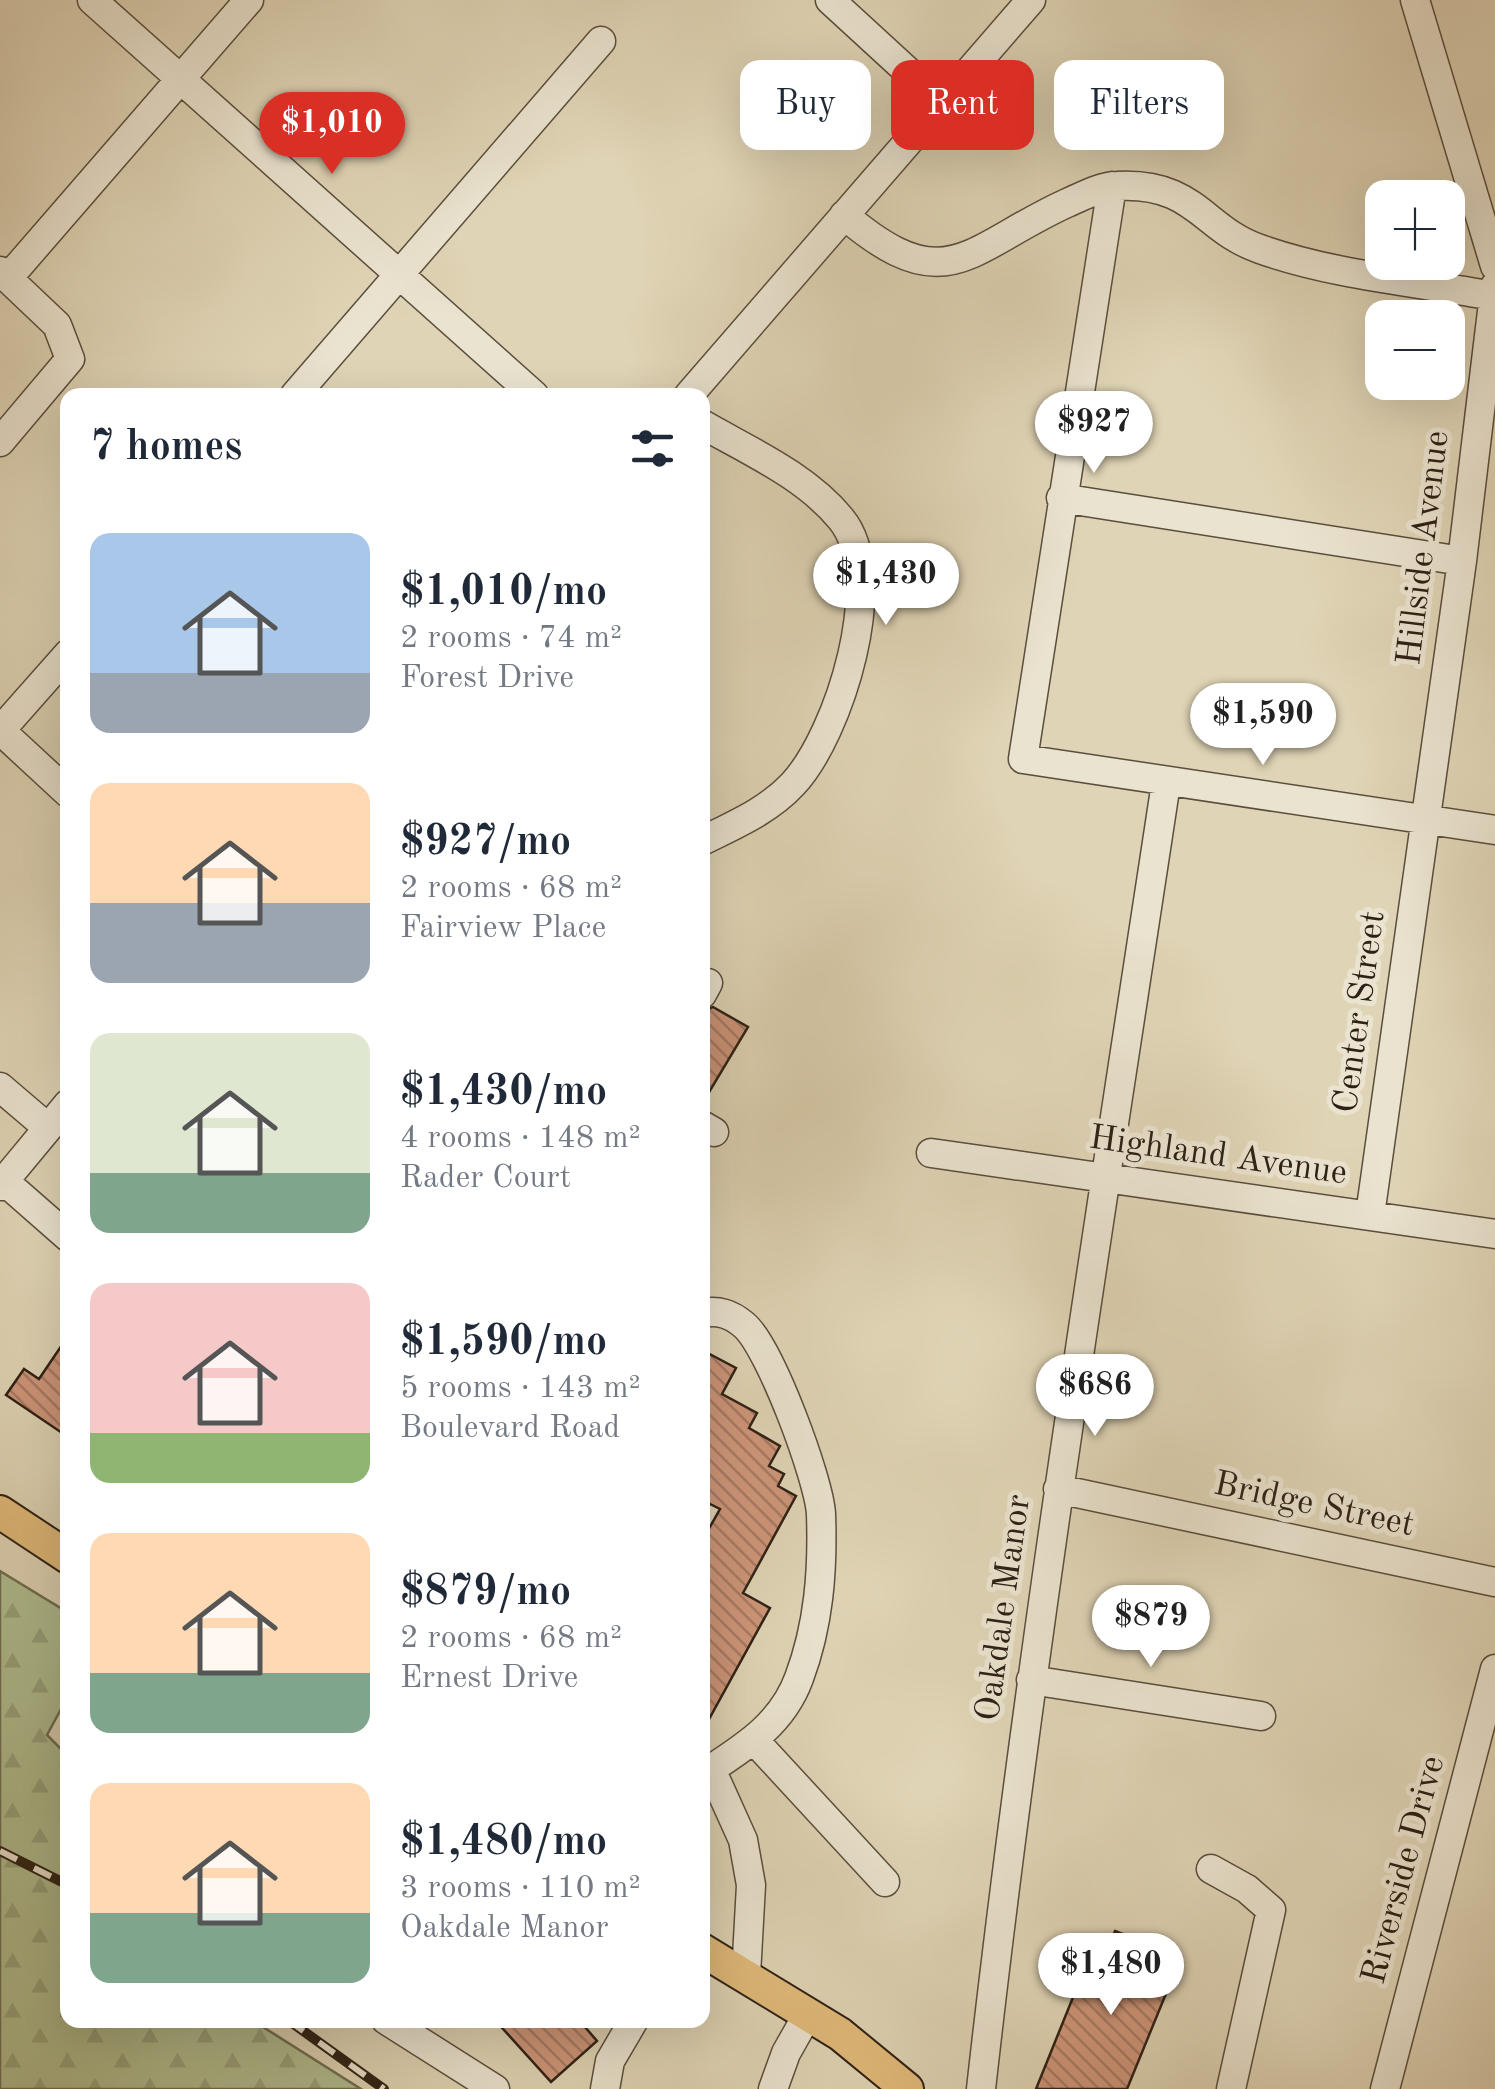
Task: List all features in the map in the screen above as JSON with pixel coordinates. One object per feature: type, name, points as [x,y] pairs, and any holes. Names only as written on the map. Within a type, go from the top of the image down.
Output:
[{"type":"main road","points":[[0,1512],[60,1552]]},
{"type":"main road","points":[[710,1956],[840,2034],[906,2089]]},
{"type":"street","points":[[92,0],[526,388]]},
{"type":"street","points":[[0,442],[70,359],[57,325],[4,274],[249,0]]},
{"type":"street","points":[[830,0],[895,60]]},
{"type":"street","points":[[977,60],[1031,0]]},
{"type":"street","points":[[1415,0],[1495,266]]},
{"type":"street","points":[[301,388],[601,41]]},
{"type":"street","points":[[695,388],[899,150]]},
{"type":"street","points":[[844,215],[888,248],[916,262],[948,263],[992,247],[1055,209],[1112,186],[1168,190],[1256,248],[1494,291]]},
{"type":"street","points":[[1112,186],[1022,759],[1495,830]]},
{"type":"street","name":"Hillside Avenue","points":[[1426,820],[1494,291]]},
{"type":"street","points":[[710,429],[806,486],[844,521],[858,560],[858,594],[857,632],[845,687],[825,738],[793,784],[756,815],[710,837]]},
{"type":"street","points":[[1061,498],[1462,561]]},
{"type":"street","points":[[60,663],[0,731],[60,786]]},
{"type":"street","name":"Oakdale Manor","points":[[981,2089],[1058,1490],[1166,783]]},
{"type":"street","name":"Center Street","points":[[1370,1215],[1426,820]]},
{"type":"street","points":[[0,1087],[48,1128]]},
{"type":"street","points":[[60,1114],[2,1184],[60,1231]]},
{"type":"street","name":"Highland Avenue","points":[[931,1154],[1495,1234]]},
{"type":"street","points":[[710,1311],[719,1310],[746,1326],[771,1364],[821,1509],[818,1618],[798,1682],[774,1722],[754,1740],[710,1766]]},
{"type":"street","name":"Bridge Street","points":[[1058,1490],[1495,1582]]},
{"type":"street","name":"Riverside Drive","points":[[1385,2089],[1495,1669]]},
{"type":"street","points":[[1032,1680],[1261,1716]]},
{"type":"street","points":[[754,1740],[884,1882]]},
{"type":"street","points":[[710,1774],[743,1840],[751,1886],[746,1975]]},
{"type":"street","points":[[1211,1869],[1247,1889],[1271,1910],[1231,2089]]},
{"type":"street","points":[[774,2088],[786,2053],[808,2014]]},
{"type":"street","points":[[399,2028],[495,2089]]},
{"type":"street","points":[[605,2089],[610,2061],[629,2028]]},
{"type":"green space","points":[[0,1571],[60,1608],[60,1711],[47,1735],[60,1748],[60,2028],[265,2028],[361,2089],[0,2089]]},
{"type":"building","points":[[710,1008],[748,1027],[710,1091]]},
{"type":"building","points":[[60,1348],[60,1432],[6,1395],[24,1369],[39,1379]]},
{"type":"building","points":[[710,1354],[736,1368],[722,1394],[757,1413],[749,1428],[780,1446],[769,1466],[784,1474],[778,1486],[796,1496],[743,1593],[770,1608],[710,1717],[710,1527],[720,1509],[710,1504]]},
{"type":"building","points":[[1115,1931],[1181,1957],[1127,2089],[1036,2089],[1084,1970],[1097,1975]]},
{"type":"building","points":[[502,2028],[586,2028],[597,2041],[551,2082]]},
{"type":"railway","points":[[0,1851],[60,1881]]},
{"type":"railway","points":[[299,2028],[384,2089]]}]
